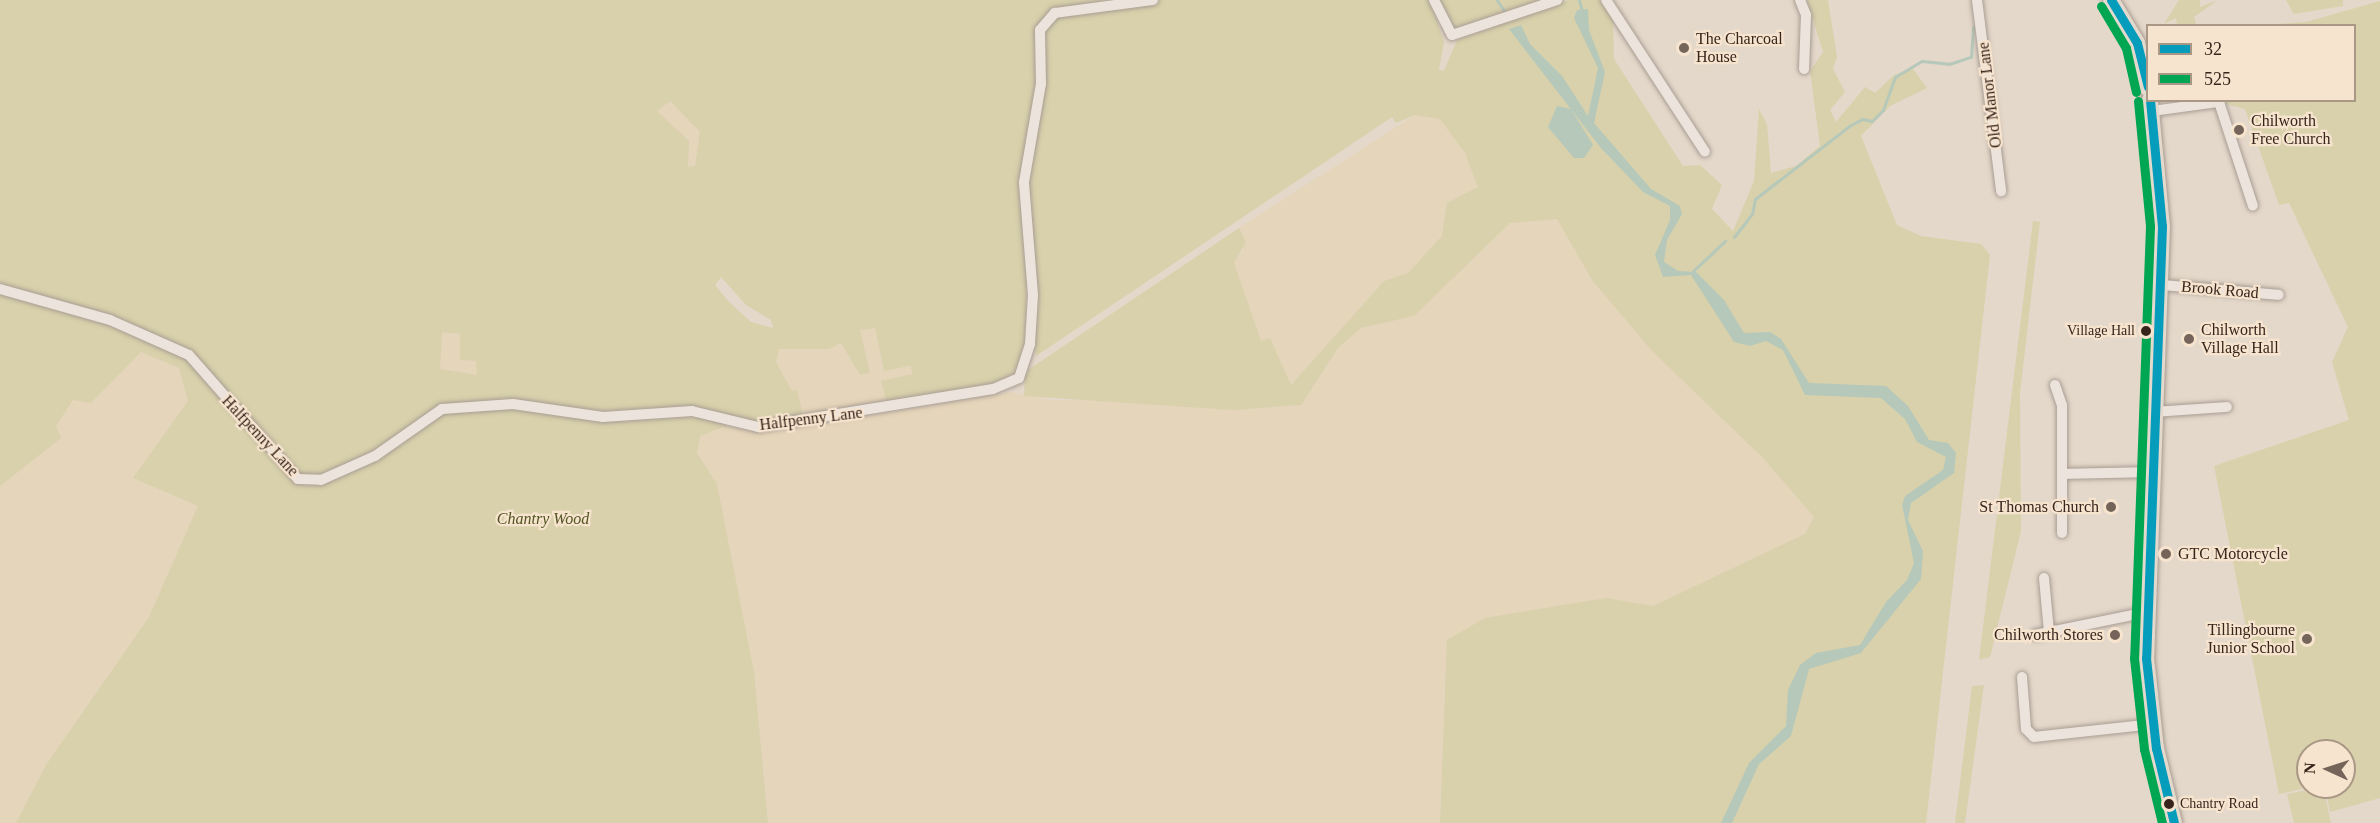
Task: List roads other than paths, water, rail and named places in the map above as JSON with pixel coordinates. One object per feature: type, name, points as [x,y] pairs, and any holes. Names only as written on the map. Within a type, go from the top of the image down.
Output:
[{"type":"main road","points":[[2111,0],[2137,44],[2146,81]]},
{"type":"main road","points":[[2151,106],[2160,165],[2161,285],[2150,472],[2146,612],[2153,724],[2174,823]]},
{"type":"street","name":"Halfpenny Lane","points":[[0,289],[110,320],[189,355],[298,479],[321,480],[375,456],[442,409],[513,404],[603,417],[692,411],[758,427],[993,389],[1020,377],[1030,344],[1033,295],[1024,182],[1041,84],[1040,30],[1055,13],[1153,0]]},
{"type":"street","points":[[1434,0],[1452,35],[1515,16],[1557,0]]},
{"type":"street","points":[[1606,0],[1705,152]]},
{"type":"street","points":[[1800,0],[1806,15],[1804,69]]},
{"type":"street","name":"Old Manor Lane","points":[[1977,0],[2001,190]]},
{"type":"street","points":[[2151,106],[2219,102],[2253,206]]},
{"type":"street","name":"Brook Road","points":[[2161,285],[2279,295]]},
{"type":"street","points":[[2055,385],[2062,405],[2062,533]]},
{"type":"street","points":[[2155,412],[2227,407]]},
{"type":"street","points":[[2063,474],[2150,472]]},
{"type":"street","points":[[2044,578],[2049,632]]},
{"type":"street","points":[[2035,634],[2146,612]]},
{"type":"street","points":[[2022,677],[2025,737],[2051,739],[2153,724]]},
{"type":"waterway","points":[[1497,0],[1506,14]]},
{"type":"waterway","points":[[1579,0],[1582,11]]},
{"type":"waterway","points":[[1734,237],[1752,214],[1755,199],[1849,126],[1862,119],[1872,121],[1883,110],[1895,77],[1922,61],[1949,64],[1971,57],[1973,27]]},
{"type":"waterway","points":[[1693,271],[1725,241]]},
{"type":"place","name":"The Charcoal House","points":[[1684,48]]},
{"type":"place","name":"Chilworth Free Church","points":[[2239,130]]},
{"type":"place","name":"Village Hall","points":[[2146,331]]},
{"type":"place","name":"Chilworth Village Hall","points":[[2189,339]]},
{"type":"place","name":"St Thomas Church","points":[[2111,507]]},
{"type":"place","name":"GTC Motorcycle","points":[[2166,554]]},
{"type":"place","name":"Chilworth Stores","points":[[2115,635]]},
{"type":"place","name":"Tillingbourne Junior School","points":[[2307,639]]},
{"type":"place","name":"Chantry Road","points":[[2169,804]]},
{"type":"park label","name":"Chantry Wood","points":[[543,519]]}]
